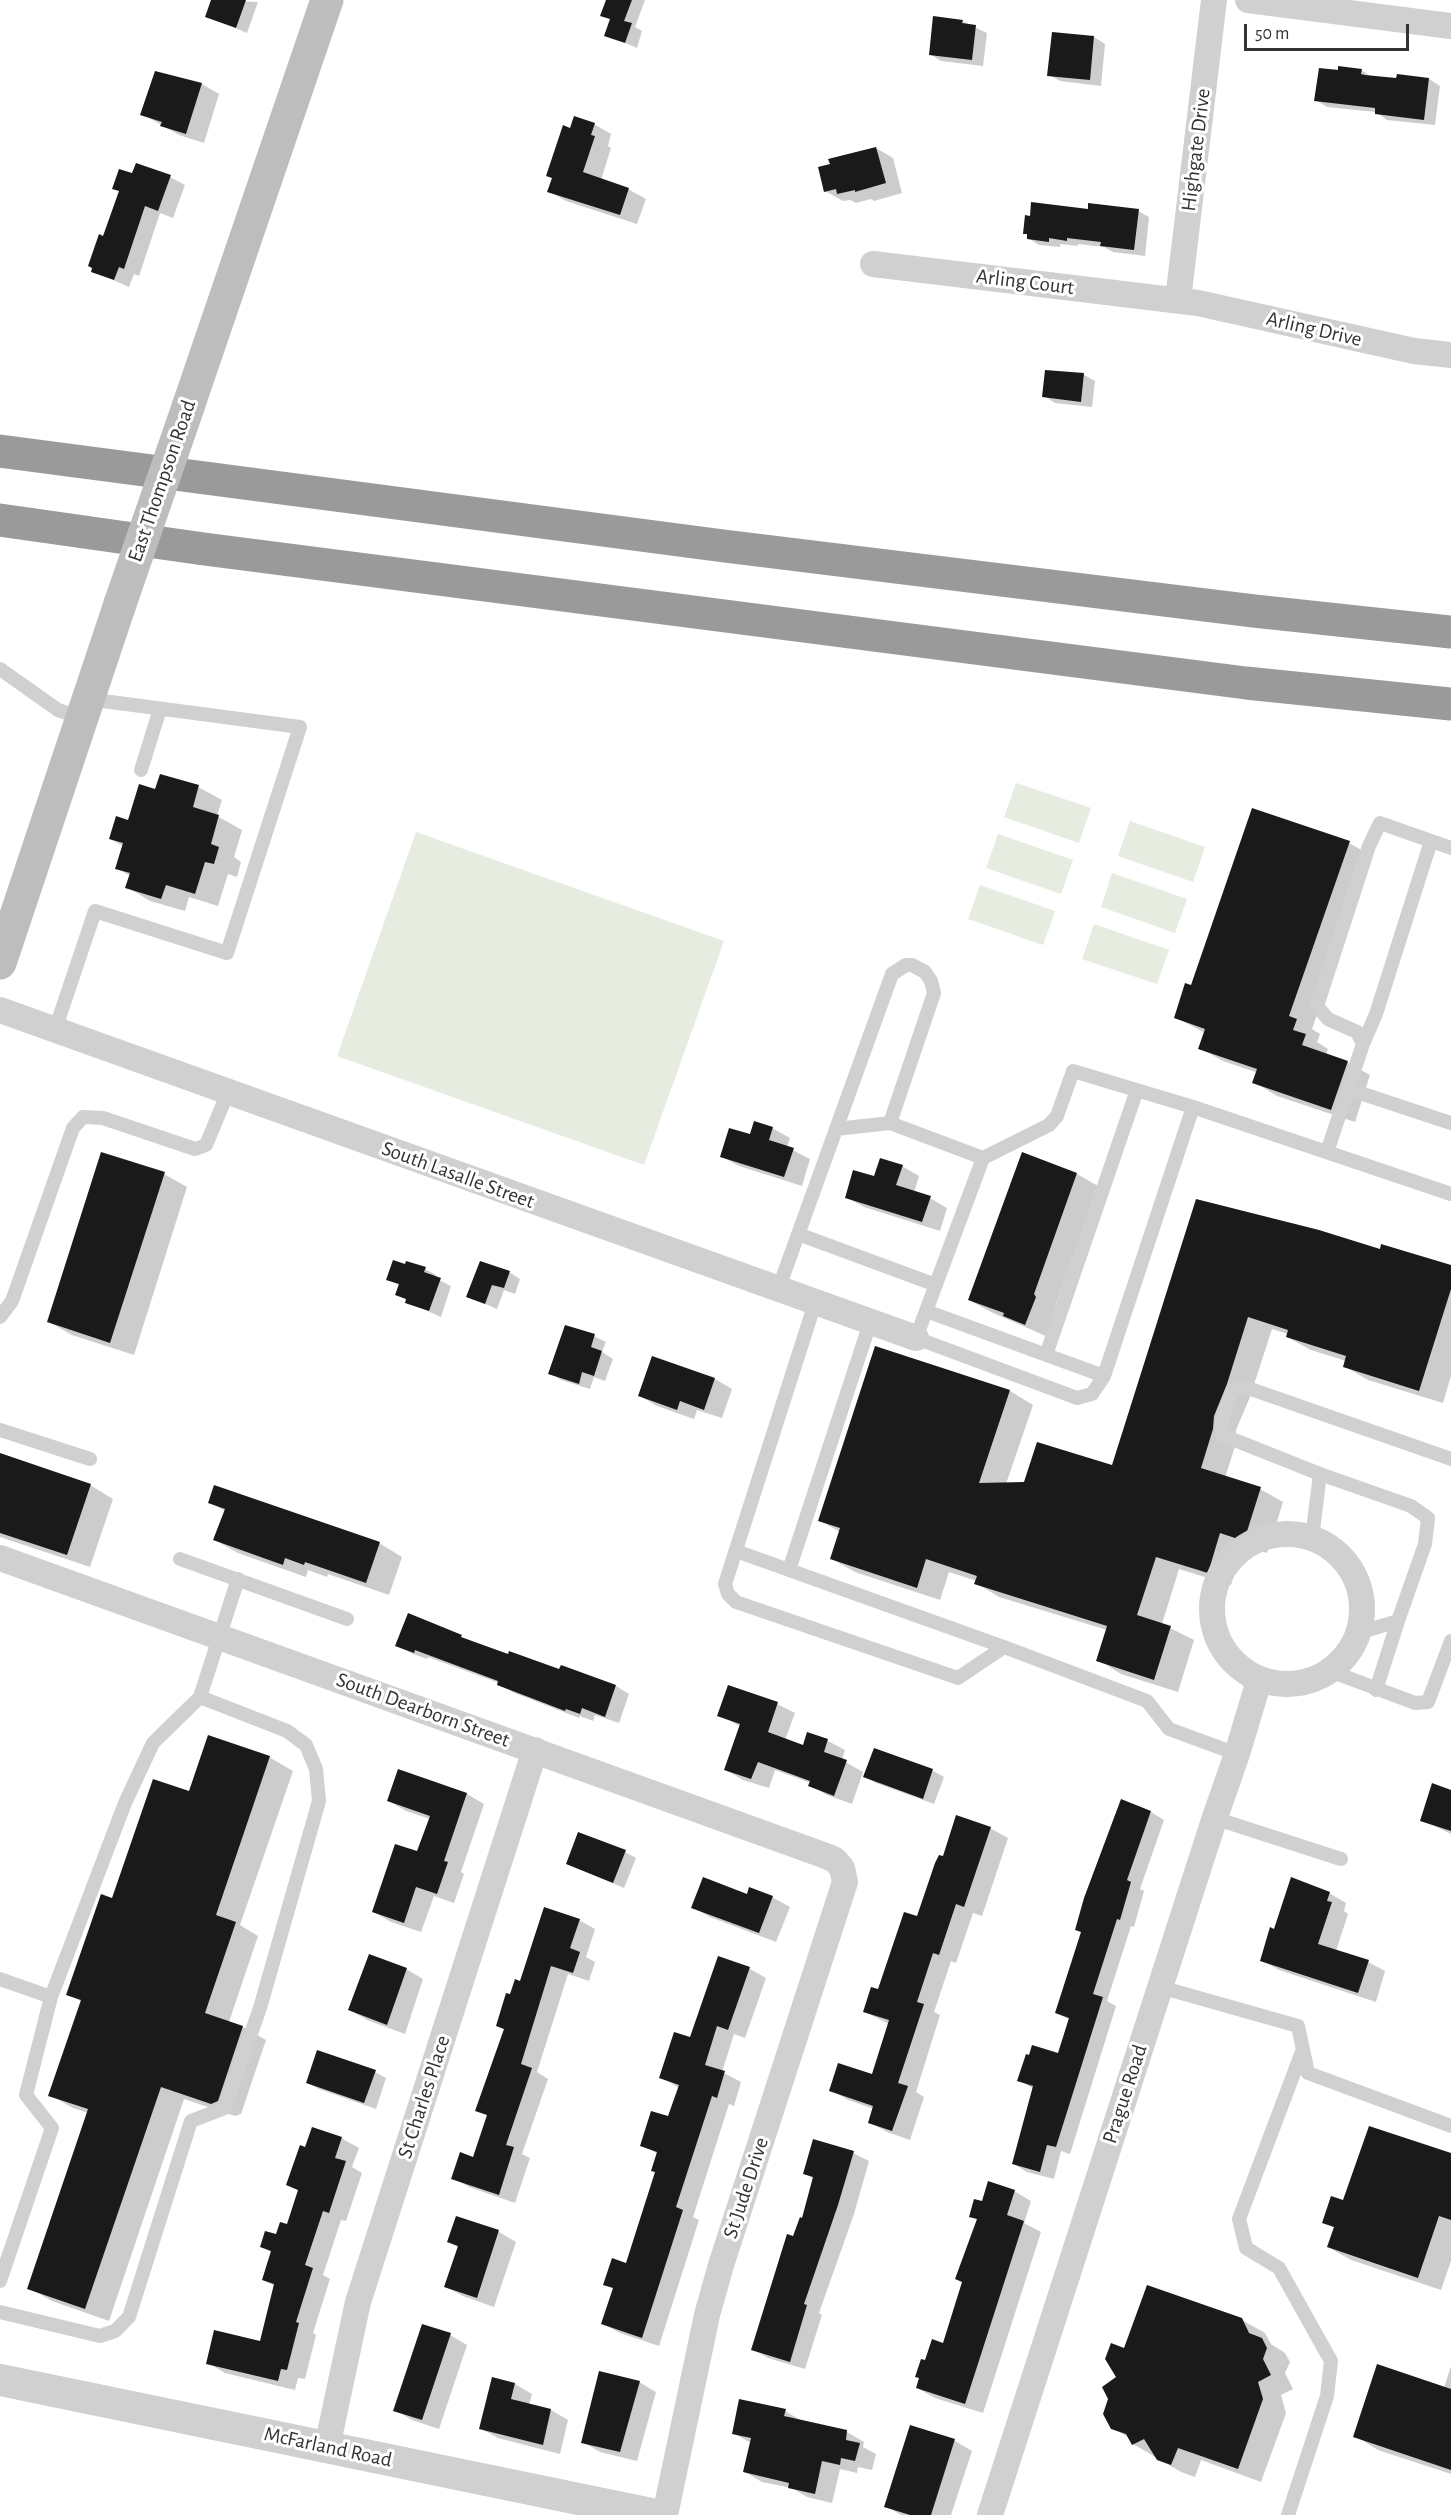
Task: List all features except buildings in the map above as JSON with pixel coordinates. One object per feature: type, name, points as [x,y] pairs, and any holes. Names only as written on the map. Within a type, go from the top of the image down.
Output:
[{"type":"highway","points":[[0,451],[748,549],[1242,610],[1451,632]]},
{"type":"highway","points":[[0,520],[204,549],[1222,680],[1451,704]]},
{"type":"main road","name":"East Thompson Road","points":[[0,963],[15,900],[85,709],[327,0]]},
{"type":"street","name":"Highgate Drive","points":[[1178,300],[1214,0]]},
{"type":"street","points":[[1248,0],[1451,26]]},
{"type":"street","name":"Arling Court","points":[[873,264],[1178,300]]},
{"type":"street","name":"Arling Drive","points":[[1178,300],[1213,305],[1414,351],[1451,356]]},
{"type":"street","name":"South Lasalle Street","points":[[0,1010],[916,1338]]},
{"type":"street","points":[[1290,1533],[1312,1538],[1332,1549],[1349,1566],[1354,1576],[1359,1587],[1362,1610],[1358,1633],[1347,1654],[1330,1671],[1312,1680],[1292,1684],[1271,1683],[1251,1676],[1234,1662],[1220,1644],[1213,1623],[1212,1600],[1218,1579],[1230,1560],[1247,1545],[1268,1536],[1290,1533]]},
{"type":"street","name":"South Dearborn Street","points":[[0,1558],[826,1856],[835,1860],[842,1868]]},
{"type":"street","name":"Prague Road","points":[[990,2515],[1237,1754],[1258,1684],[1251,1676]]},
{"type":"street","name":"St Charles Place","points":[[327,2447],[358,2302],[535,1750]]},
{"type":"street","name":"St Jude Drive","points":[[665,2515],[715,2285],[845,1882],[842,1868]]},
{"type":"street","name":"McFarland Road","points":[[0,2380],[656,2515]]},
{"type":"lane","points":[[0,669],[58,710],[160,709],[300,727],[227,953],[95,911],[55,1030]]},
{"type":"lane","points":[[141,770],[160,709]]},
{"type":"lane","points":[[1363,1044],[1357,1032],[1328,1019],[1317,1006],[1369,846],[1380,823],[1451,848]]},
{"type":"lane","points":[[1328,1152],[1363,1044],[1376,1014],[1431,841]]},
{"type":"lane","points":[[778,1290],[892,974],[906,965],[912,965],[925,972],[931,981],[934,993],[890,1123]]},
{"type":"lane","points":[[1193,1107],[1104,1376],[1092,1394],[1077,1398],[916,1338],[983,1158],[1049,1125],[1057,1116],[1073,1071],[1193,1107],[1451,1194]]},
{"type":"lane","points":[[1348,1089],[1451,1123]]},
{"type":"lane","points":[[1046,1355],[1137,1090]]},
{"type":"lane","points":[[0,1317],[12,1301],[73,1128],[83,1117],[103,1118],[195,1149],[206,1145],[228,1092]]},
{"type":"lane","points":[[836,1128],[890,1123],[983,1158]]},
{"type":"lane","points":[[798,1234],[936,1285]]},
{"type":"lane","points":[[815,1303],[725,1584],[728,1594],[736,1602],[958,1678],[1004,1647]]},
{"type":"lane","points":[[926,1311],[1104,1376]]},
{"type":"lane","points":[[789,1570],[870,1323]]},
{"type":"lane","points":[[1376,1690],[1425,1544],[1428,1518],[1411,1506],[1320,1474],[1222,1435],[1222,1419],[1232,1391],[1245,1387],[1451,1459]]},
{"type":"lane","points":[[0,1430],[90,1460]]},
{"type":"lane","points":[[1312,1538],[1320,1474]]},
{"type":"lane","points":[[736,1551],[1147,1701],[1169,1729],[1237,1754]]},
{"type":"lane","points":[[180,1558],[347,1619]]},
{"type":"lane","points":[[0,2281],[52,2128],[26,2095],[51,1997],[125,1803],[153,1743],[200,1697],[238,1579]]},
{"type":"lane","points":[[1358,1633],[1398,1621]]},
{"type":"lane","points":[[1330,1671],[1415,1703],[1428,1702],[1451,1641]]},
{"type":"lane","points":[[0,2312],[100,2337],[115,2331],[129,2317],[191,2121],[225,2108],[260,2008],[319,1801],[316,1769],[306,1745],[287,1731],[200,1697]]},
{"type":"lane","points":[[1215,1818],[1341,1859]]},
{"type":"lane","points":[[0,1979],[51,1997]]},
{"type":"lane","points":[[1160,1987],[1298,2026],[1308,2073],[1451,2126]]},
{"type":"lane","points":[[1288,2515],[1327,2396],[1331,2361],[1279,2268],[1246,2248],[1239,2219],[1303,2049]]},
{"type":"shaded area","points":[[1016,783],[1091,808],[1079,843],[1004,817]]},
{"type":"shaded area","points":[[1130,821],[1205,847],[1193,882],[1118,856]]},
{"type":"shaded area","points":[[416,832],[724,941],[644,1165],[337,1056]]},
{"type":"shaded area","points":[[998,834],[1073,860],[1061,894],[986,868]]},
{"type":"shaded area","points":[[1112,873],[1187,899],[1175,933],[1101,907]]},
{"type":"shaded area","points":[[980,885],[1055,911],[1043,945],[968,919]]},
{"type":"shaded area","points":[[1094,924],[1169,950],[1157,984],[1082,959]]}]
